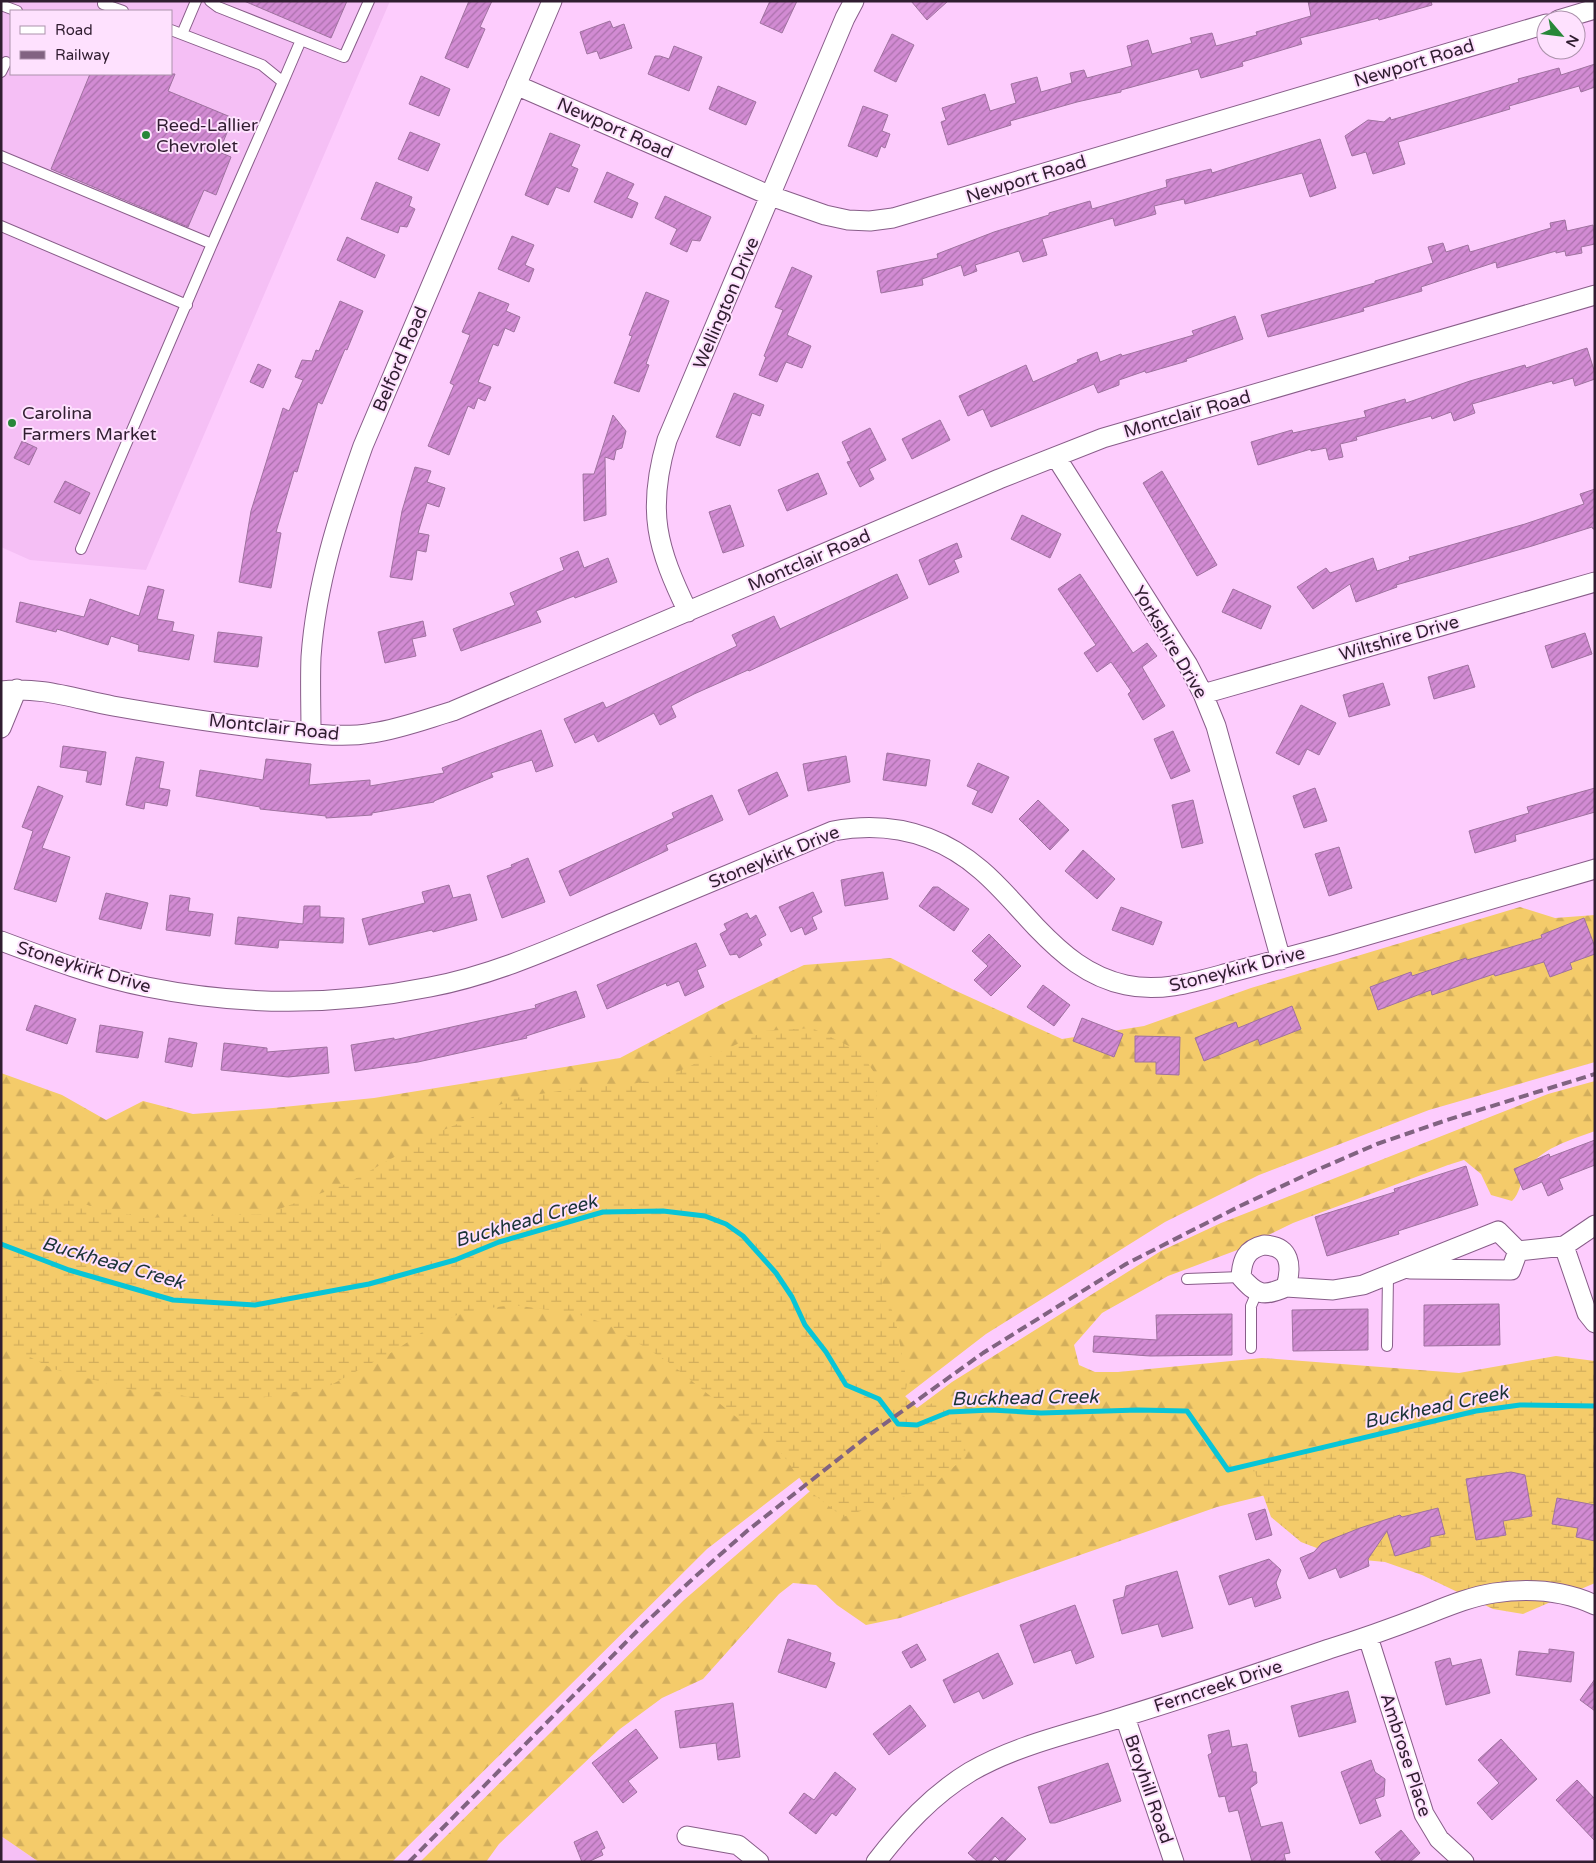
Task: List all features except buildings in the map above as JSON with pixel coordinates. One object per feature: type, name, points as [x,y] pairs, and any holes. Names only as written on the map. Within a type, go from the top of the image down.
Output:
[{"type":"street","name":"Belford Road","points":[[311,733],[311,657],[317,612],[328,555],[344,500],[363,446],[552,1]]},
{"type":"street","name":"Wellington Drive","points":[[688,612],[662,553],[656,508],[656,485],[660,462],[667,440],[854,1]]},
{"type":"street","name":"Newport Road","points":[[516,85],[771,196],[825,215],[848,220],[870,221],[893,218],[1536,27]]},
{"type":"street","name":"Montclair Road","points":[[6,687],[55,693],[112,706],[247,727],[329,735],[372,734],[453,711],[999,479],[1103,438],[1595,295]]},
{"type":"street","name":"Yorkshire Drive","points":[[1056,457],[1188,665],[1203,694],[1216,726],[1281,960]]},
{"type":"street","name":"Wiltshire Drive","points":[[1203,694],[1595,582]]},
{"type":"street","points":[[1,728],[6,687]]},
{"type":"street","name":"Stoneykirk Drive","points":[[1,941],[101,976],[146,987],[203,996],[279,1001],[317,1001],[374,997],[431,987],[476,976],[530,957],[833,831],[856,827],[878,827],[901,830],[923,836],[945,845],[964,857],[982,871],[1066,956],[1084,969],[1104,979],[1127,986],[1161,988],[1281,960],[1595,869]]},
{"type":"street","points":[[1286,1287],[1290,1275],[1289,1260],[1279,1248],[1272,1245],[1256,1246],[1244,1257],[1241,1277],[1250,1288],[1258,1292],[1266,1294],[1286,1287],[1333,1290],[1364,1285],[1498,1230],[1518,1251],[1526,1251],[1564,1246],[1595,1225]]},
{"type":"street","points":[[1564,1246],[1587,1313],[1595,1323]]},
{"type":"street","points":[[1395,1272],[1511,1270],[1518,1251]]},
{"type":"street","name":"Ferncreek Drive","points":[[876,1862],[900,1831],[941,1792],[970,1772],[1000,1756],[1033,1744],[1125,1717],[1368,1637],[1461,1602],[1493,1594],[1528,1590],[1556,1592],[1595,1605]]},
{"type":"street","name":"Ambrose Place","points":[[1368,1637],[1424,1814],[1439,1840],[1464,1862]]},
{"type":"street","name":"Broyhill Road","points":[[1125,1717],[1174,1862]]},
{"type":"street","points":[[687,1836],[738,1844],[759,1862]]},
{"type":"lane","points":[[182,34],[196,1]]},
{"type":"lane","points":[[210,1],[218,8],[227,6],[301,40],[344,57],[369,1]]},
{"type":"lane","points":[[1,4],[15,10]]},
{"type":"lane","points":[[100,5],[119,10]]},
{"type":"lane","points":[[172,30],[262,65],[283,82]]},
{"type":"lane","points":[[81,549],[301,40]]},
{"type":"lane","points":[[1,72],[6,62]]},
{"type":"lane","points":[[1,156],[212,244]]},
{"type":"lane","points":[[1,226],[187,305]]},
{"type":"lane","points":[[1387,1346],[1395,1272]]},
{"type":"lane","points":[[1187,1279],[1241,1277]]},
{"type":"lane","points":[[1251,1348],[1252,1306],[1258,1292]]},
{"type":"shaded area","points":[[1,1],[390,1],[146,570],[30,560],[1,547]]},
{"type":"shaded area","points":[[1,1836],[39,1862],[1,1862]]},
{"type":"green space","points":[[1520,907],[1555,918],[1595,915],[1595,1062],[1429,1110],[1259,1175],[1165,1222],[986,1334],[707,1549],[392,1862],[39,1862],[1,1836],[1,1073],[62,1095],[106,1120],[143,1101],[193,1114],[374,1098],[620,1058],[726,1002],[804,965],[891,958],[954,990],[1062,1039],[1144,1026],[1251,988]]},
{"type":"green space","points":[[812,1028],[859,1051],[876,1075],[882,1288],[895,1317],[907,1383],[905,1396],[917,1408],[959,1395],[966,1456],[931,1487],[843,1517],[808,1490],[783,1455],[667,1361],[609,1325],[577,1314],[513,1305],[481,1309],[457,1315],[421,1333],[396,1350],[329,1386],[243,1401],[204,1401],[168,1392],[135,1391],[53,1369],[1,1342],[1,1204],[13,1199],[57,1198],[144,1218],[266,1214],[348,1183],[437,1133],[515,1098],[591,1086],[633,1084],[673,1074],[765,1031]]},
{"type":"green space","points":[[1595,1081],[1595,1131],[1556,1146],[1538,1158],[1525,1173],[1512,1201],[1491,1195],[1481,1174],[1464,1160],[1448,1165],[1293,1223],[1240,1249],[1168,1276],[1102,1313],[1074,1345],[1079,1365],[1095,1372],[1118,1372],[1262,1358],[1459,1373],[1533,1360],[1595,1362],[1380,1467],[1217,1507],[900,1618],[866,1625],[837,1605],[816,1585],[793,1583],[779,1594],[703,1679],[662,1698],[620,1729],[499,1844],[486,1862],[420,1862],[684,1600],[838,1467],[952,1382],[1161,1251],[1221,1223],[1548,1094]]},
{"type":"green space","points":[[1556,1356],[1595,1361],[1595,1583],[1523,1614],[1493,1609],[1422,1575],[1385,1562],[1343,1558],[1301,1542],[1271,1517],[1252,1464],[1476,1411],[1516,1370],[1533,1360]]},
{"type":"waterway","name":"Buckhead Creek","points":[[1,1244],[69,1270],[173,1300],[255,1305],[369,1284],[455,1260],[499,1242],[603,1212],[663,1211],[705,1216],[726,1224],[743,1236],[776,1273],[792,1297],[805,1325],[826,1352],[846,1385],[879,1399],[898,1424],[917,1425],[949,1412],[991,1410],[1041,1413],[1138,1410],[1187,1411],[1228,1470],[1476,1411],[1520,1405],[1595,1406]]},
{"type":"railway","points":[[409,1862],[644,1624],[697,1575],[747,1531],[869,1435],[983,1353],[1126,1264],[1312,1172],[1377,1144],[1595,1074]]},
{"type":"place","name":"Reed-Lallier Chevrolet","points":[[146,135]]},
{"type":"place","name":"Carolina Farmers Market","points":[[12,423]]}]
